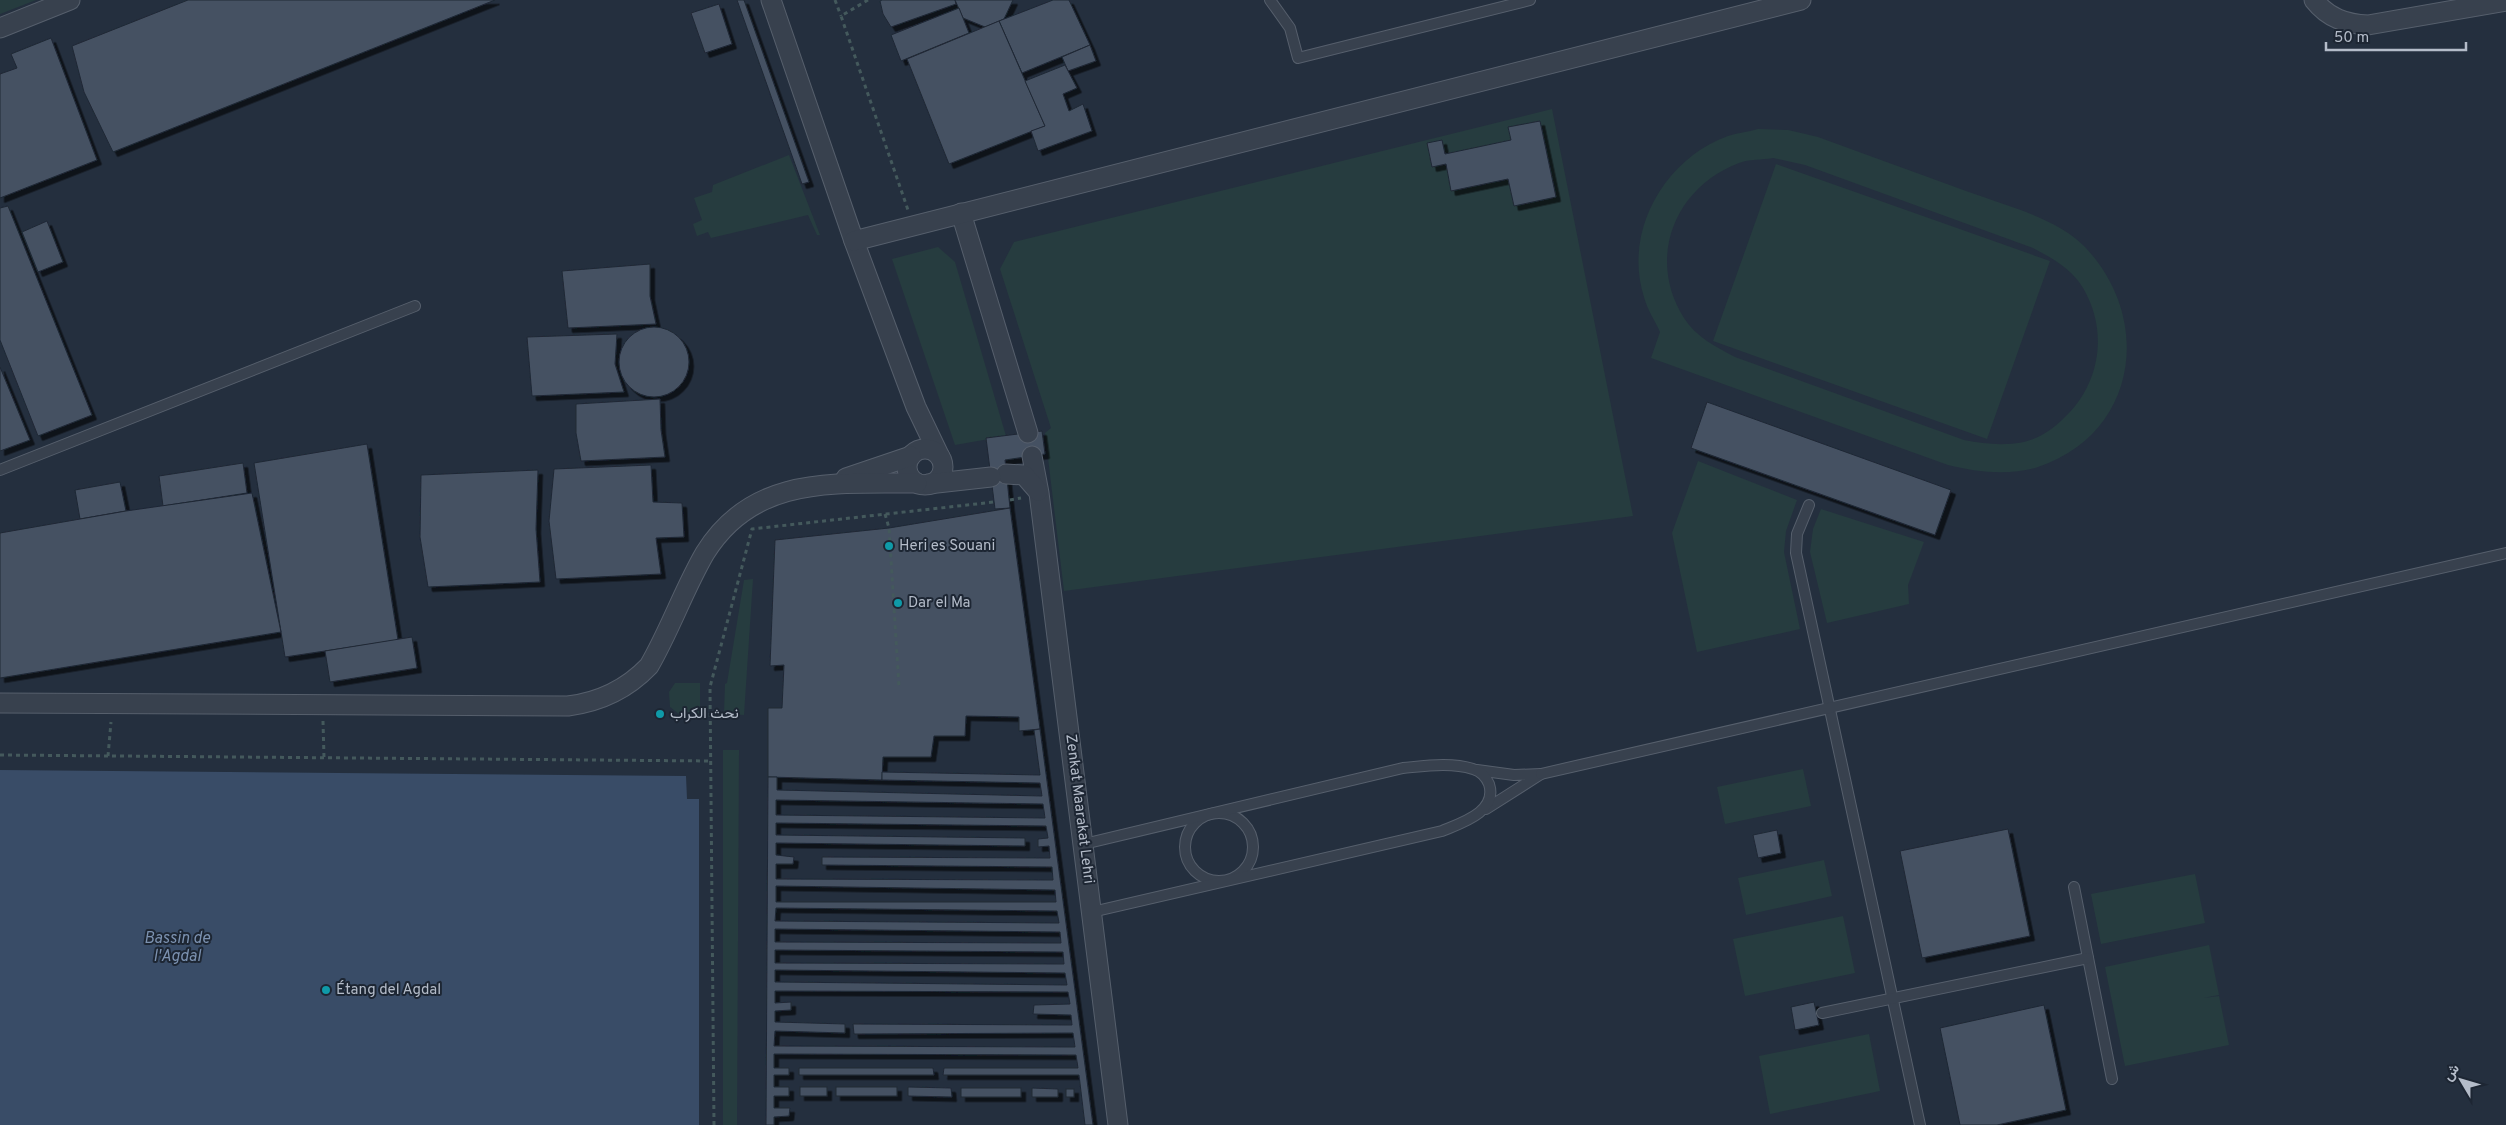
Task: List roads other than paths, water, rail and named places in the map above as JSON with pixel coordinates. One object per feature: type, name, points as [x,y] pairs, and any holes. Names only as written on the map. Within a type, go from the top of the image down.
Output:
[{"type":"street","points":[[0,28],[70,0]]},
{"type":"street","points":[[771,0],[854,241],[916,407],[940,457],[941,474],[938,478],[923,484]]},
{"type":"street","points":[[854,241],[1801,0]]},
{"type":"street","points":[[2314,0],[2328,14],[2339,20],[2353,24],[2368,25],[2506,1]]},
{"type":"street","points":[[961,213],[1028,433]]},
{"type":"street","points":[[916,407],[913,454],[907,471],[923,484]]},
{"type":"street","points":[[831,484],[925,449],[931,450],[940,457]]},
{"type":"street","name":"Zenkat Maarakat Lehri","points":[[1032,456],[1039,492],[1118,1125]]},
{"type":"street","points":[[0,702],[322,706],[568,706],[604,698],[637,678],[649,666],[705,554],[731,519],[763,499],[782,492],[831,484],[923,484],[1024,475],[1030,479],[1039,492]]},
{"type":"lane","points":[[1270,0],[1290,28],[1298,58],[1530,0]]},
{"type":"lane","points":[[0,470],[415,306]]},
{"type":"lane","points":[[1809,504],[1797,534],[1796,553],[1920,1125]]},
{"type":"lane","points":[[1084,844],[1403,768],[1442,766],[1514,775],[1541,774],[2506,553]]},
{"type":"lane","points":[[1474,769],[1481,773],[1490,786],[1489,801],[1479,814]]},
{"type":"lane","points":[[1092,912],[1442,831],[1479,814],[1541,774]]},
{"type":"lane","points":[[1224,813],[1235,816],[1245,824],[1251,834],[1254,845],[1252,857],[1247,868],[1238,876],[1227,881],[1217,882],[1202,876],[1190,865],[1186,855],[1185,844],[1190,829],[1202,818],[1212,814],[1224,813]]},
{"type":"lane","points":[[2074,887],[2112,1079]]},
{"type":"lane","points":[[1822,1013],[2088,958]]},
{"type":"water","name":"Bassin de l'Agdal","points":[[0,770],[686,776],[687,799],[699,799],[699,1125],[0,1125]]},
{"type":"place","name":"Heri es Souani","points":[[889,546]]},
{"type":"place","name":"Dar el Ma","points":[[898,603]]},
{"type":"place","name":"نحث الكراب","points":[[660,714]]},
{"type":"place","name":"Étang del Agdal","points":[[326,990]]}]
